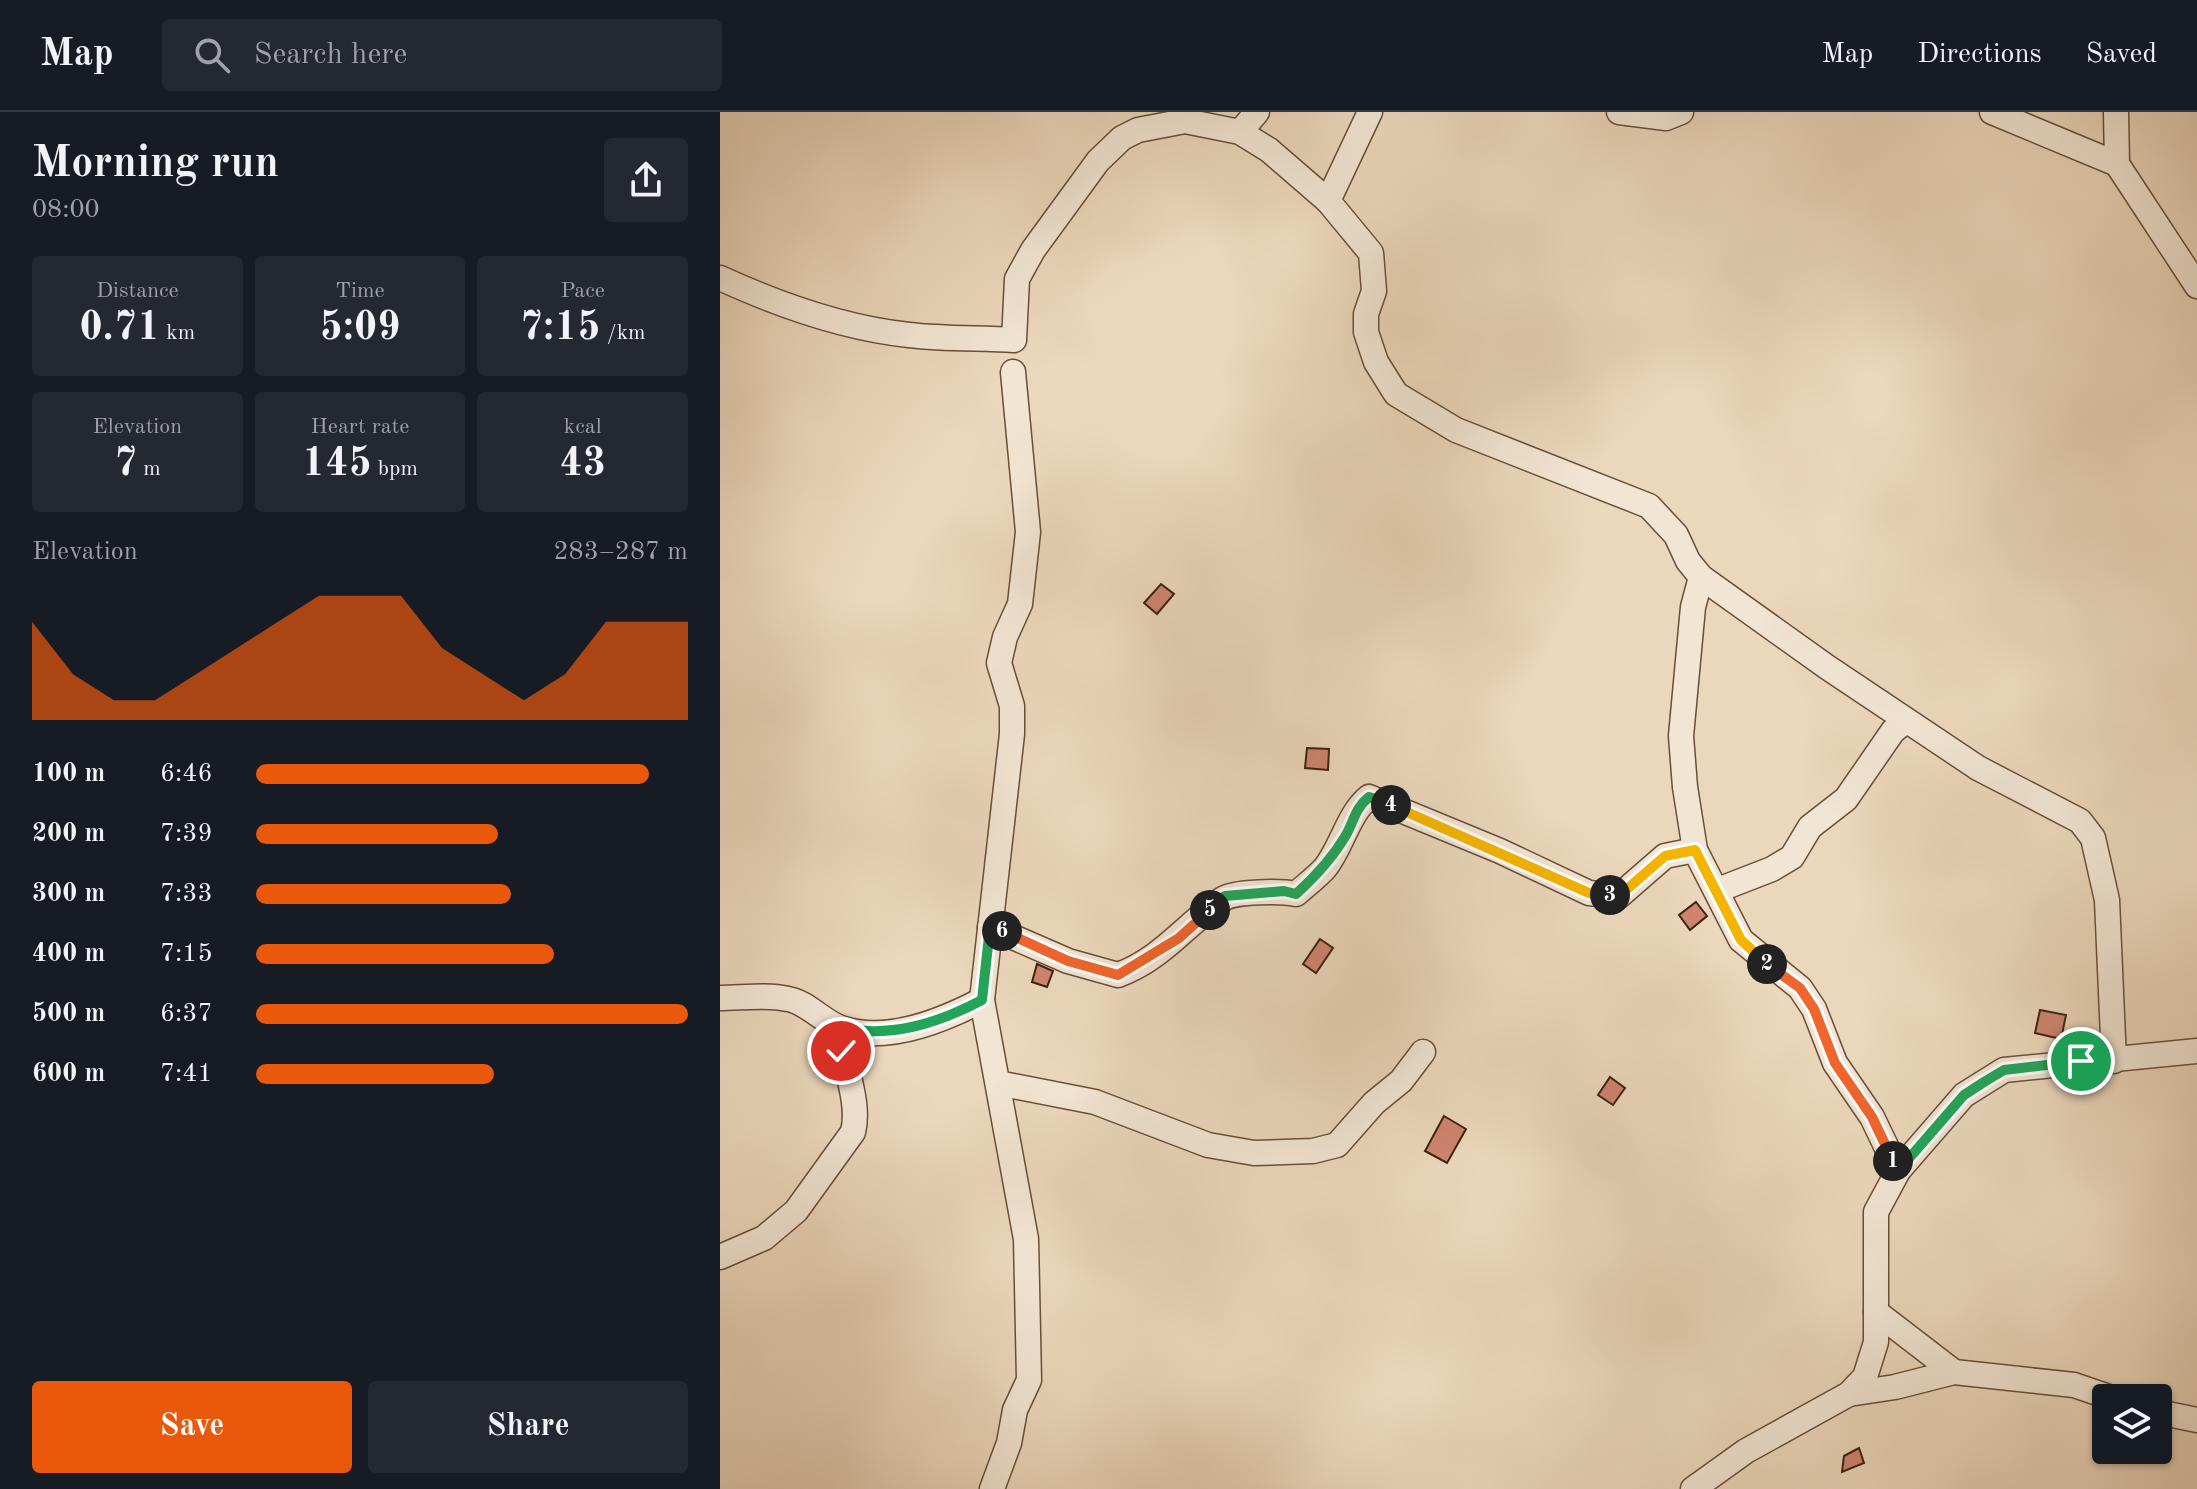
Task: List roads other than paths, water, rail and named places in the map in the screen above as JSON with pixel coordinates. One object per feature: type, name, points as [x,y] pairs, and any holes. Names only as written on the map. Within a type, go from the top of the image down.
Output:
[{"type":"street","points":[[1240,132],[1257,112]]},
{"type":"street","points":[[1328,201],[1370,112]]},
{"type":"street","points":[[1619,112],[1666,118],[1681,112]]},
{"type":"street","points":[[1992,112],[2117,164]]},
{"type":"street","points":[[2116,112],[2117,164],[2197,286]]},
{"type":"street","points":[[720,278],[760,297],[838,321],[907,335],[1014,340],[1017,279],[1033,250],[1098,161],[1122,138],[1138,130],[1185,121],[1240,132],[1269,150],[1328,201],[1371,253],[1374,291],[1366,314],[1366,332],[1376,362],[1396,394],[1456,430],[1649,506],[1676,535],[1688,561],[1701,577],[1978,768],[2080,821],[2093,838],[2107,900],[2114,1061]]},
{"type":"street","points":[[992,1489],[1009,1443],[1015,1410],[1029,1380],[1026,1239],[982,1000],[1012,734],[1012,706],[999,663],[1005,637],[1020,604],[1028,532],[1013,372]]},
{"type":"street","points":[[1701,577],[1693,607],[1681,736],[1687,810],[1695,850],[1718,890],[1726,916],[1741,940],[1800,988],[1814,1009],[1835,1063],[1872,1117],[1898,1171]]},
{"type":"street","points":[[1718,890],[1772,869],[1792,857],[1810,827],[1846,799],[1893,731],[1906,721]]},
{"type":"street","points":[[990,927],[1068,961],[1118,975],[1179,938],[1225,896],[1284,891],[1296,894],[1324,868],[1348,832],[1358,806],[1369,797],[1500,851],[1589,893],[1619,896],[1665,856],[1695,850]]},
{"type":"street","points":[[720,998],[789,999],[840,1028],[866,1033],[898,1032],[964,1010],[982,1000]]},
{"type":"street","points":[[720,1257],[764,1238],[796,1211],[853,1132],[856,1118],[841,1051],[840,1028]]},
{"type":"street","points":[[1693,1489],[1746,1451],[1849,1394],[1865,1377],[1871,1363],[1876,1312],[1876,1212],[1898,1171],[1964,1095],[2004,1070],[2197,1051]]},
{"type":"street","points":[[998,1083],[1095,1102],[1208,1145],[1254,1153],[1313,1151],[1337,1145],[1374,1103],[1401,1081],[1423,1052]]},
{"type":"street","points":[[1876,1312],[1954,1372]]},
{"type":"street","points":[[1849,1394],[1895,1387],[1954,1372],[2074,1385],[2092,1391]]},
{"type":"street","points":[[2172,1415],[2197,1420]]}]
